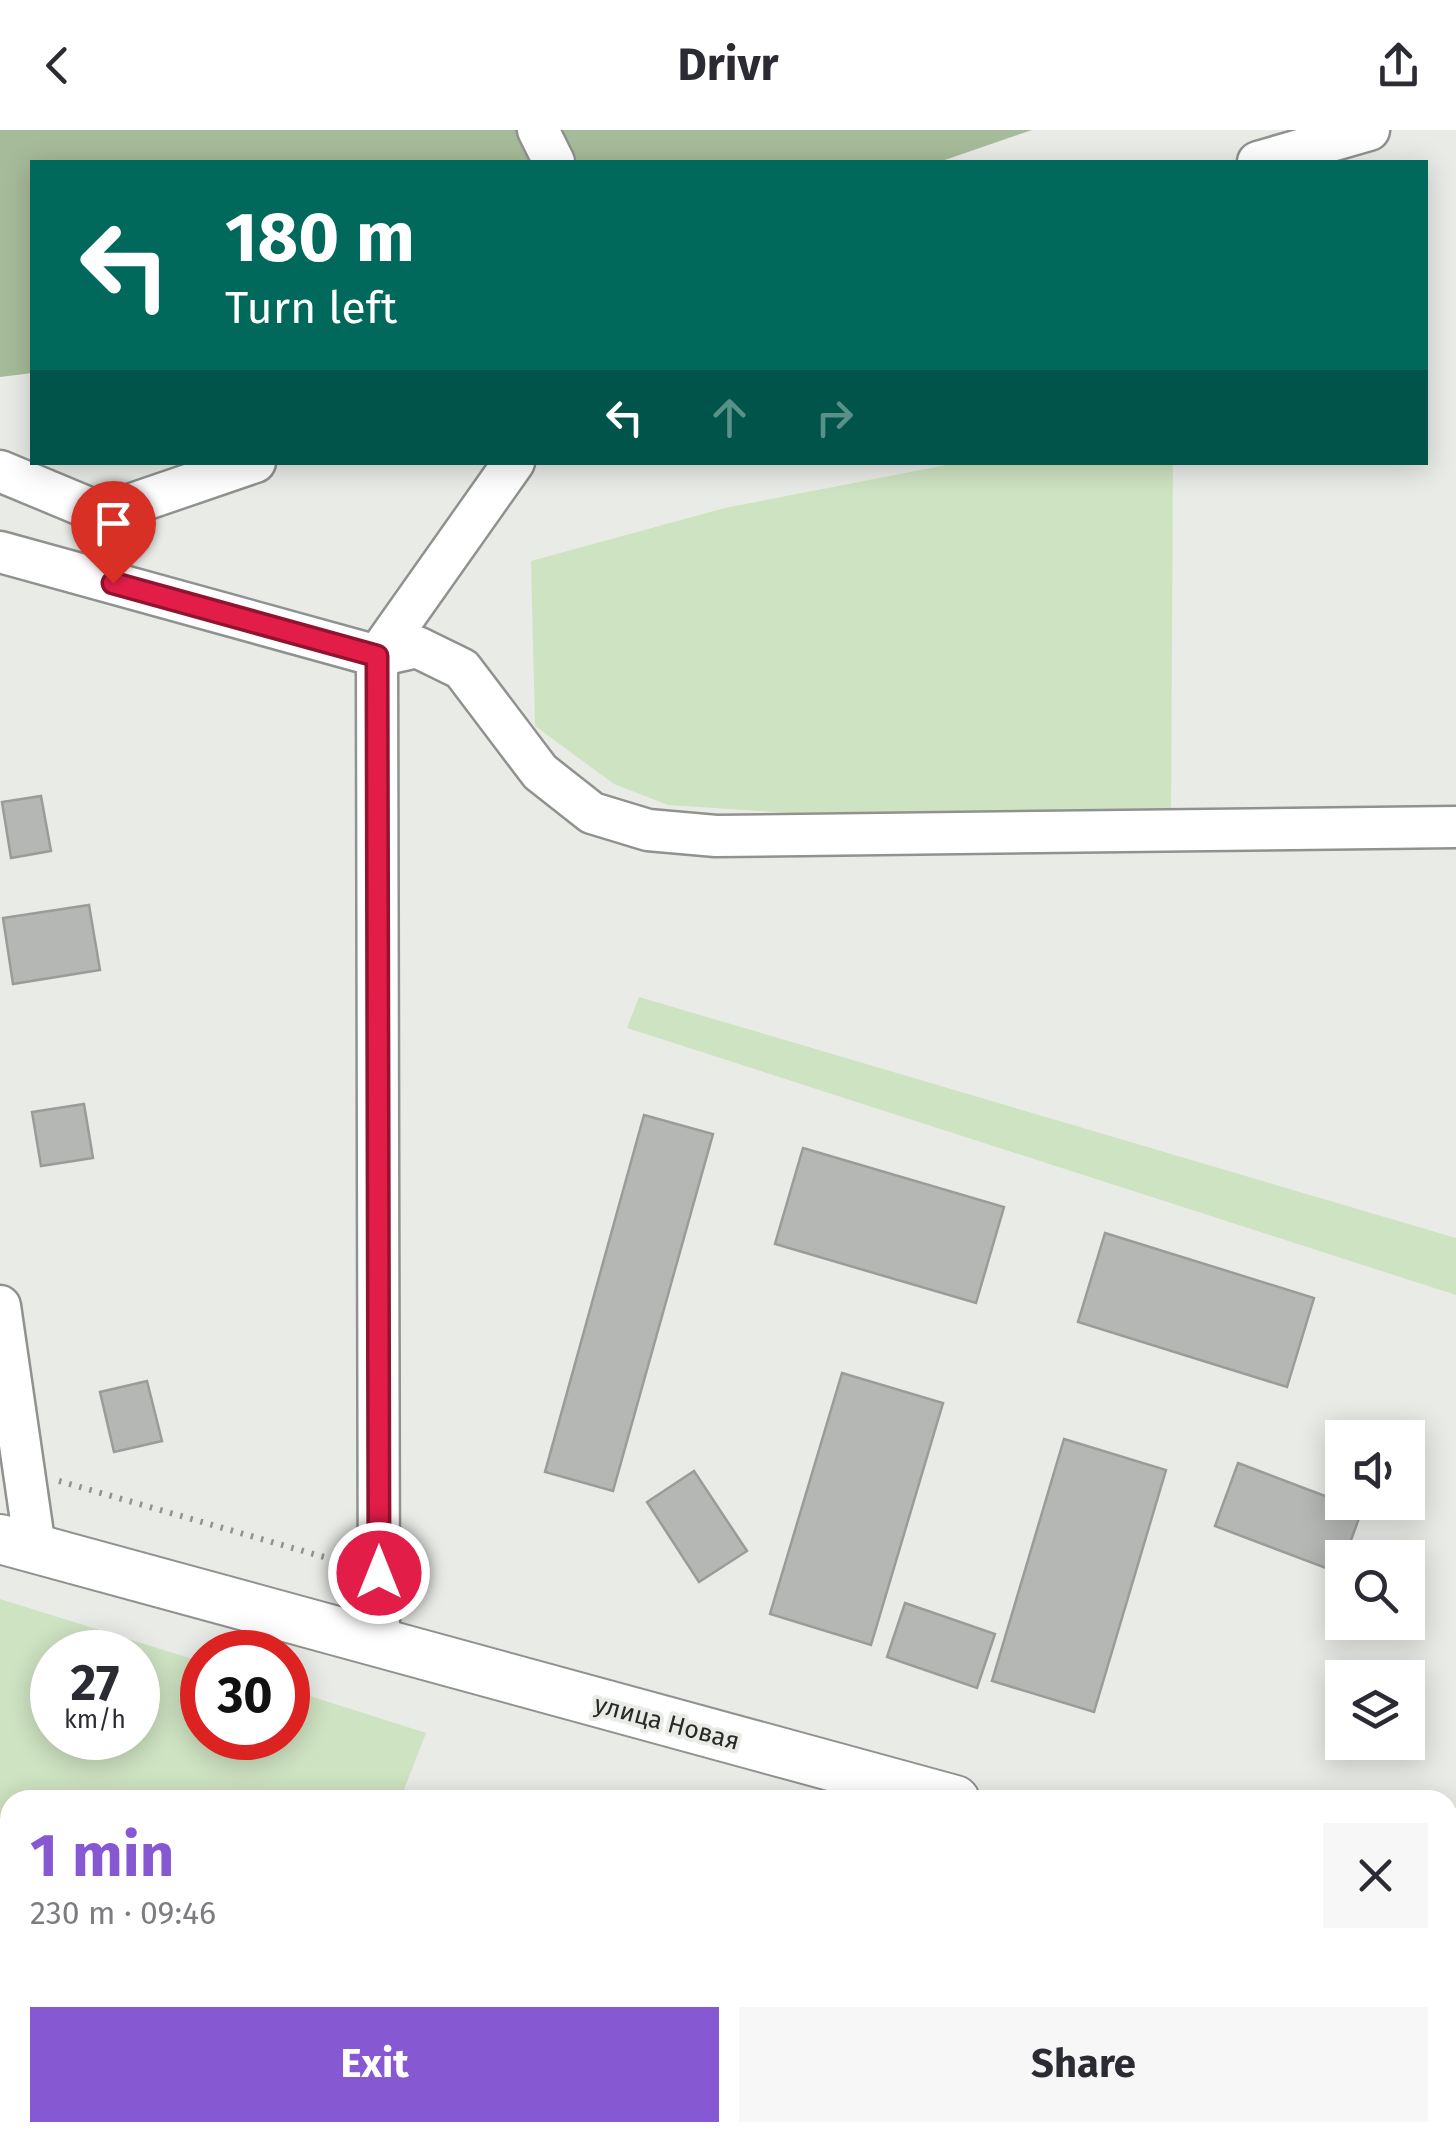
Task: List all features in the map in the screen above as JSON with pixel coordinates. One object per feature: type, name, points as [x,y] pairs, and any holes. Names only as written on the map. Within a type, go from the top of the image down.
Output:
[{"type":"street","points":[[538,130],[553,160]]},
{"type":"street","points":[[1265,160],[1369,130]]},
{"type":"street","points":[[0,471],[102,514],[246,465]]},
{"type":"street","points":[[379,1644],[377,656],[512,465]]},
{"type":"street","points":[[0,552],[377,656],[417,646],[462,669],[540,772],[592,813],[648,830],[716,836],[1456,827]]},
{"type":"street","points":[[0,1306],[24,1471],[18,1544]]},
{"type":"street","name":"улица Новая","points":[[18,1544],[918,1790]]},
{"type":"path","points":[[24,1471],[379,1573]]},
{"type":"green space","points":[[0,130],[1032,130],[945,160],[30,160],[30,373],[0,377]]},
{"type":"green space","points":[[947,465],[1173,465],[1171,810],[790,813],[668,805],[614,784],[535,726],[531,561],[725,508]]},
{"type":"green space","points":[[639,997],[1456,1238],[1456,1295],[627,1028]]},
{"type":"green space","points":[[0,1599],[99,1630],[30,1630],[30,1760],[160,1760],[160,1649],[180,1655],[180,1760],[310,1760],[310,1696],[426,1733],[404,1790],[0,1790]]},
{"type":"building","points":[[41,796],[51,851],[11,858],[2,802]]},
{"type":"building","points":[[89,905],[100,970],[13,984],[3,918]]},
{"type":"building","points":[[84,1104],[93,1158],[41,1166],[32,1112]]},
{"type":"building","points":[[644,1115],[713,1134],[613,1491],[545,1472]]},
{"type":"building","points":[[803,1148],[1004,1207],[976,1303],[775,1244]]},
{"type":"building","points":[[1105,1233],[1314,1298],[1287,1387],[1078,1322]]},
{"type":"building","points":[[842,1373],[943,1403],[871,1645],[770,1614]]},
{"type":"building","points":[[147,1381],[162,1441],[114,1452],[100,1392]]},
{"type":"building","points":[[1064,1439],[1166,1470],[1094,1712],[992,1681]]},
{"type":"building","points":[[1238,1463],[1325,1496],[1325,1520],[1358,1520],[1351,1540],[1325,1540],[1325,1568],[1215,1526]]},
{"type":"building","points":[[694,1471],[747,1551],[699,1582],[647,1502]]},
{"type":"building","points":[[905,1603],[995,1634],[977,1688],[887,1657]]},
{"type":"route","points":[[113,583],[377,656],[379,1573]]}]
